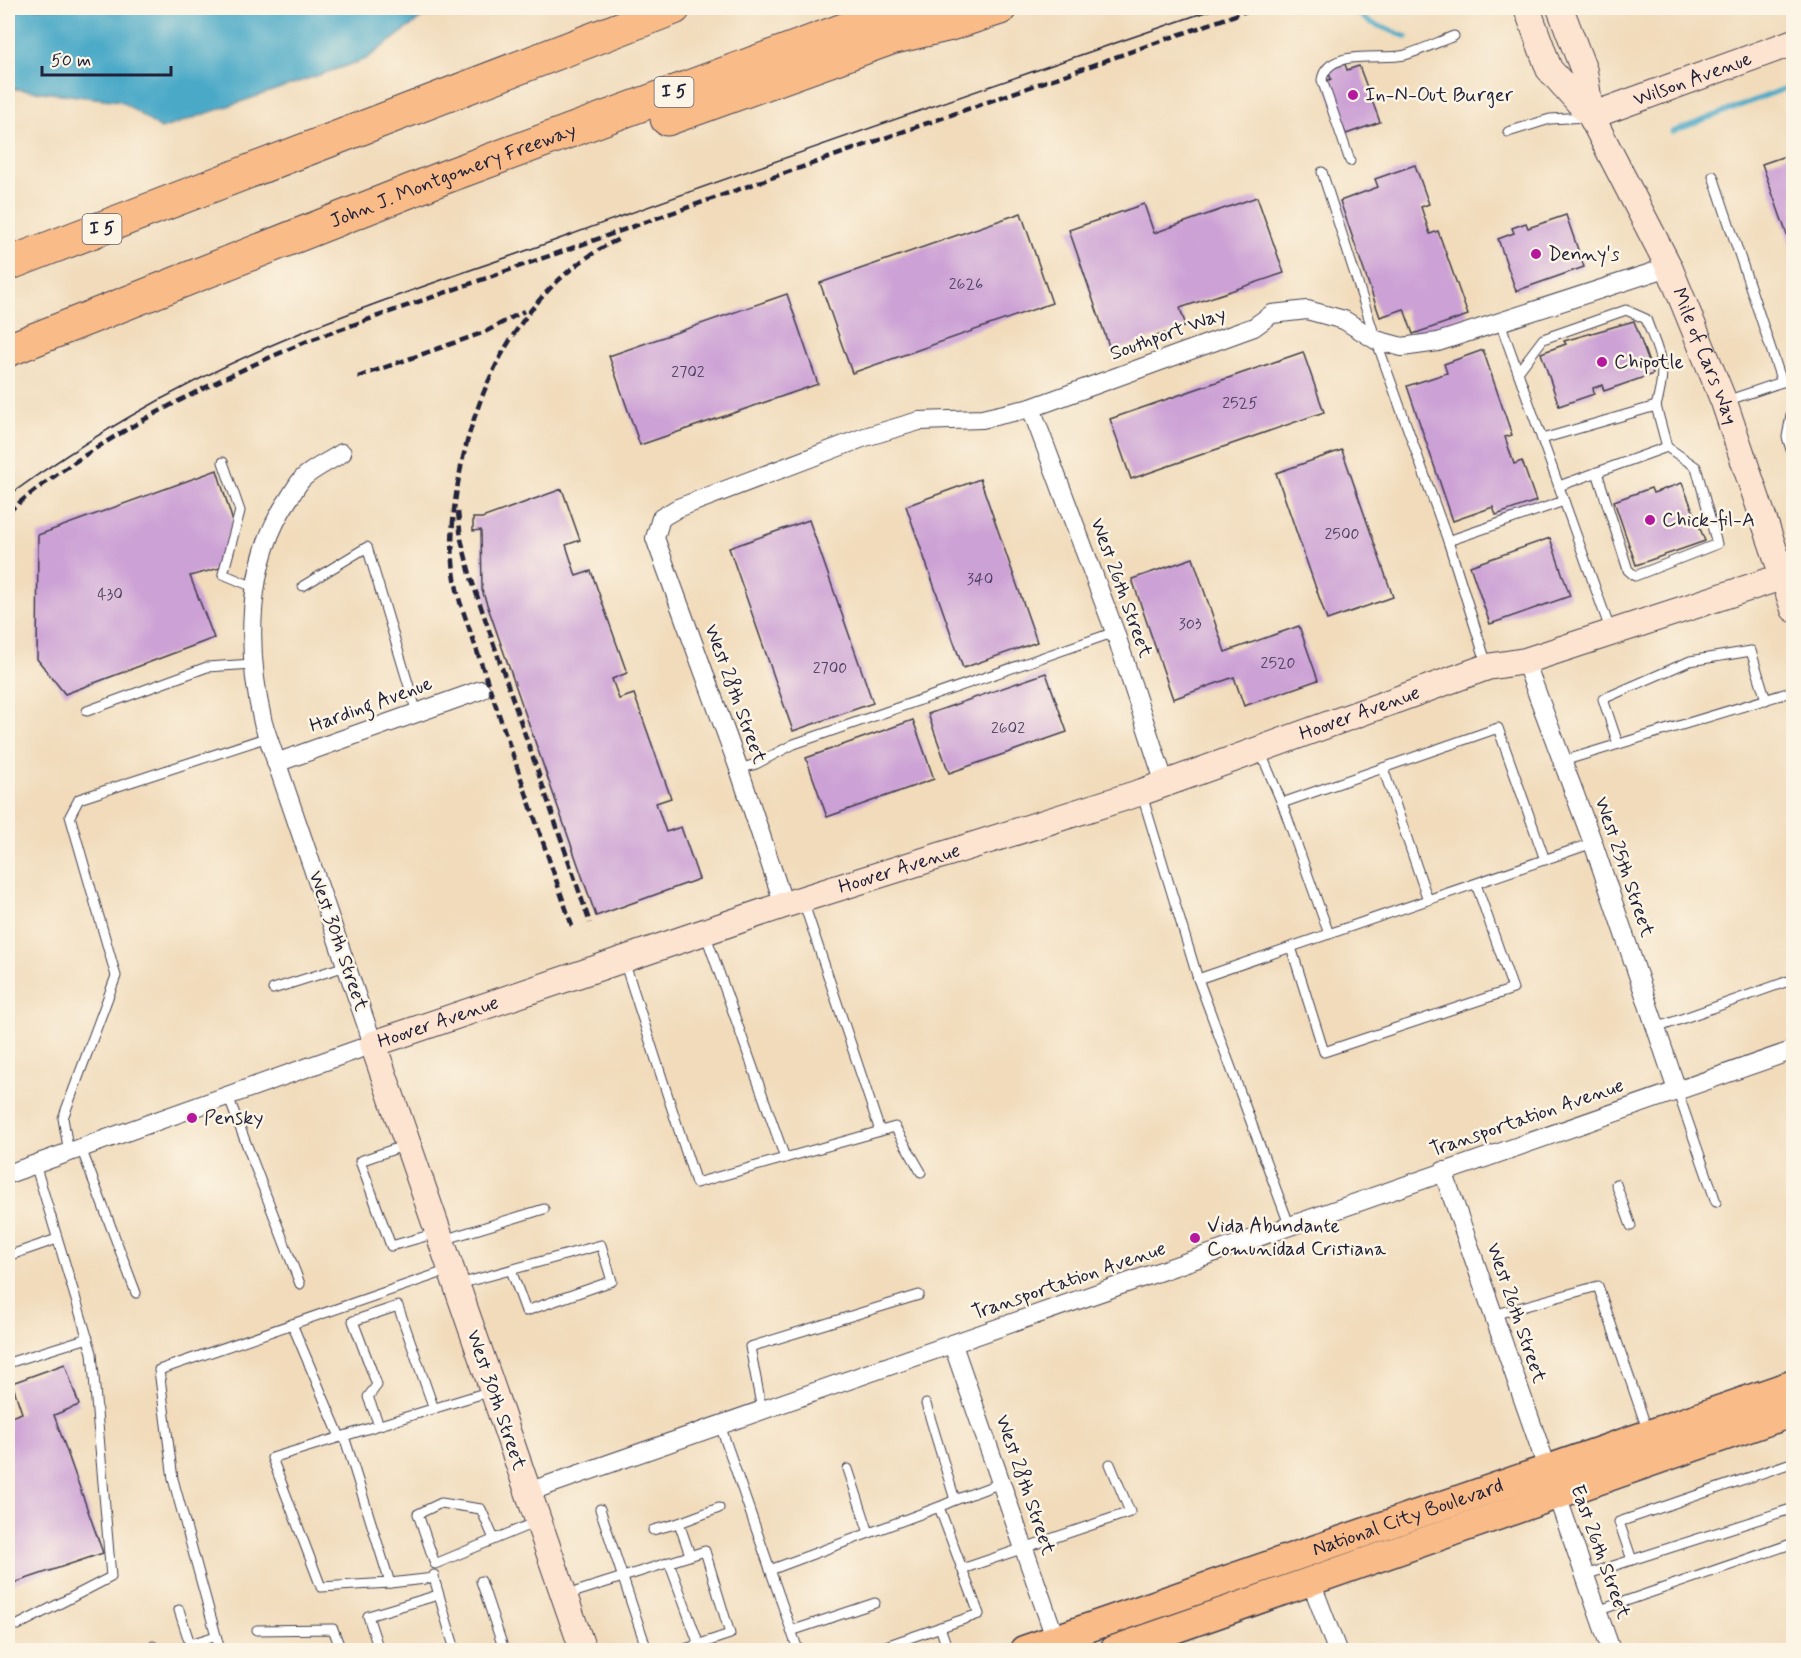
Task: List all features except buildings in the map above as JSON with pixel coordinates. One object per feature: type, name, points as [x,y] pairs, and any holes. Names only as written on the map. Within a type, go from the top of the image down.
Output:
[{"type":"highway","points":[[586,42],[653,8]]},
{"type":"highway","name":"I 5","points":[[8,264],[674,8]]},
{"type":"highway","name":"John J. Montgomery Freeway","points":[[8,350],[445,177],[903,8]]},
{"type":"highway","points":[[445,177],[667,120],[891,38],[947,25],[1000,8]]},
{"type":"main road","name":"National City Boulevard","points":[[1024,1650],[1058,1645],[1546,1469],[1794,1384]]},
{"type":"main road","name":"National City Boulevard","points":[[1114,1650],[1794,1412]]},
{"type":"street","name":"Mile of Cars Way","points":[[1527,8],[1549,69],[1591,116],[1669,267],[1724,402],[1788,574],[1794,609]]},
{"type":"street","name":"Mile of Cars Way","points":[[1560,8],[1584,71],[1591,116]]},
{"type":"street","name":"Wilson Avenue","points":[[1591,116],[1794,42]]},
{"type":"street","name":"Southport Way","points":[[678,508],[865,437],[919,421],[982,419],[1031,408],[1254,327],[1272,314],[1307,310],[1344,320],[1376,340],[1402,347],[1438,342],[1669,267]]},
{"type":"street","name":"West 26th Street","points":[[1031,408],[1115,632],[1153,788]]},
{"type":"street","name":"West 30th Street","points":[[342,453],[303,478],[280,511],[268,539],[256,588],[251,633],[254,682],[276,763],[583,1650]]},
{"type":"street","name":"West 28th Street","points":[[678,508],[661,518],[655,538],[739,769],[793,902]]},
{"type":"street","name":"Hoover Avenue","points":[[8,1174],[623,958],[1153,788],[1487,667],[1525,661],[1788,574]]},
{"type":"street","name":"West 25th Street","points":[[1525,661],[1593,843],[1677,1090]]},
{"type":"street","name":"Harding Avenue","points":[[276,763],[481,690]]},
{"type":"street","name":"Transportation Avenue","points":[[528,1492],[1794,1050]]},
{"type":"street","name":"West 26th Street","points":[[1443,1171],[1546,1469]]},
{"type":"street","name":"West 28th Street","points":[[952,1345],[1058,1645]]},
{"type":"street","name":"East 26th Street","points":[[1546,1469],[1611,1650]]},
{"type":"street","points":[[1311,1582],[1337,1650]]},
{"type":"lane","points":[[1350,161],[1322,80],[1323,72],[1328,67],[1353,58],[1403,56],[1454,36]]},
{"type":"lane","points":[[1508,132],[1550,119],[1591,116]]},
{"type":"lane","points":[[1322,172],[1376,340],[1448,541],[1487,667]]},
{"type":"lane","points":[[1713,176],[1794,398],[1787,437],[1794,459]]},
{"type":"lane","points":[[1518,372],[1543,339],[1626,310],[1646,319],[1661,358],[1664,379],[1656,406],[1667,447],[1696,467],[1717,544],[1635,576],[1628,570],[1598,472]]},
{"type":"lane","points":[[1500,322],[1611,632]]},
{"type":"lane","points":[[1724,402],[1787,380]]},
{"type":"lane","points":[[1542,439],[1656,406]]},
{"type":"lane","points":[[1559,486],[1667,447]]},
{"type":"lane","points":[[223,462],[240,511],[223,574],[256,588]]},
{"type":"lane","points":[[1448,541],[1564,501]]},
{"type":"lane","points":[[303,586],[367,547],[417,712]]},
{"type":"lane","points":[[739,769],[756,764],[794,744],[1115,632]]},
{"type":"lane","points":[[1618,744],[1603,699],[1690,661],[1751,651],[1766,700]]},
{"type":"lane","points":[[87,711],[207,667],[253,664]]},
{"type":"lane","points":[[1563,761],[1794,691]]},
{"type":"lane","points":[[1282,803],[1498,728],[1545,860]]},
{"type":"lane","points":[[136,1293],[63,1118],[116,976],[70,816],[79,799],[268,737]]},
{"type":"lane","points":[[1259,750],[1282,803],[1329,934]]},
{"type":"lane","points":[[1383,768],[1428,900]]},
{"type":"lane","points":[[1153,788],[1198,979],[1290,1227]]},
{"type":"lane","points":[[1198,979],[1593,843]]},
{"type":"lane","points":[[1291,947],[1324,1052],[1513,988],[1476,884]]},
{"type":"lane","points":[[793,902],[880,1131]]},
{"type":"lane","points":[[704,931],[785,1158]]},
{"type":"lane","points":[[623,958],[696,1183],[895,1126],[921,1172]]},
{"type":"lane","points":[[273,989],[346,966]]},
{"type":"lane","points":[[1656,1028],[1794,979]]},
{"type":"lane","points":[[1677,1090],[1716,1202]]},
{"type":"lane","points":[[228,1096],[300,1284]]},
{"type":"lane","points":[[408,1144],[360,1161],[391,1246],[440,1237],[544,1209]]},
{"type":"lane","points":[[18,1625],[111,1577],[92,1353],[35,1164]]},
{"type":"lane","points":[[1616,1184],[1631,1226]]},
{"type":"lane","points":[[8,1256],[57,1239]]},
{"type":"lane","points":[[220,1650],[173,1479],[159,1370],[292,1324],[454,1277],[512,1270],[601,1245],[612,1281],[526,1311],[512,1270]]},
{"type":"lane","points":[[1492,1315],[1598,1286],[1649,1434]]},
{"type":"lane","points":[[762,1410],[750,1347],[919,1295]]},
{"type":"lane","points":[[379,1425],[368,1397],[377,1385],[353,1321],[398,1306],[434,1408]]},
{"type":"lane","points":[[292,1324],[342,1437],[390,1584]]},
{"type":"lane","points":[[8,1363],[88,1338]]},
{"type":"lane","points":[[434,1578],[390,1584],[321,1587],[272,1458],[493,1390]]},
{"type":"lane","points":[[926,1404],[955,1500]]},
{"type":"lane","points":[[720,1425],[798,1650]]},
{"type":"lane","points":[[1632,1560],[1619,1522],[1794,1462]]},
{"type":"lane","points":[[962,1569],[1130,1512],[1110,1464]]},
{"type":"lane","points":[[848,1468],[869,1533]]},
{"type":"lane","points":[[770,1570],[1001,1483]]},
{"type":"lane","points":[[455,1650],[434,1578],[435,1564],[418,1514],[441,1503],[481,1509],[494,1539]]},
{"type":"lane","points":[[874,1650],[979,1614],[939,1507]]},
{"type":"lane","points":[[653,1530],[719,1508]]},
{"type":"lane","points":[[1585,1575],[1794,1508]]},
{"type":"lane","points":[[600,1509],[647,1650]]},
{"type":"lane","points":[[435,1564],[538,1521]]},
{"type":"lane","points":[[679,1522],[690,1555]]},
{"type":"lane","points":[[1597,1611],[1794,1543]]},
{"type":"lane","points":[[564,1595],[705,1551],[730,1634],[682,1650]]},
{"type":"lane","points":[[669,1563],[699,1645]]},
{"type":"lane","points":[[481,1581],[504,1650]]},
{"type":"lane","points":[[379,1650],[368,1616],[438,1595]]},
{"type":"lane","points":[[791,1631],[875,1603]]},
{"type":"lane","points":[[179,1610],[190,1644],[216,1636]]},
{"type":"lane","points":[[940,1627],[948,1650]]},
{"type":"lane","points":[[257,1630],[333,1629],[341,1650]]},
{"type":"water","points":[[8,8],[435,8],[366,59],[161,129],[121,101],[8,88]]},
{"type":"waterway","points":[[1351,8],[1369,22],[1407,37]]},
{"type":"waterway","points":[[1672,132],[1794,85]]},
{"type":"tram line","points":[[8,496],[77,449],[149,406],[223,367],[332,320],[805,151],[1217,8]]},
{"type":"railway","points":[[8,512],[77,460],[152,415],[230,375],[310,340],[1255,8]]},
{"type":"railway","points":[[572,926],[460,602],[453,566],[452,532],[462,462],[471,428],[483,394],[515,332],[536,304],[560,279],[588,257],[619,239]]},
{"type":"railway","points":[[358,377],[485,332],[524,311]]},
{"type":"railway","points":[[458,512],[461,539],[471,578],[590,923]]},
{"type":"place","name":"In-N-Out Burger","points":[[1353,95]]},
{"type":"place","name":"Denny's","points":[[1536,254]]},
{"type":"place","name":"Chipotle","points":[[1602,362]]},
{"type":"place","name":"Chick-fil-A","points":[[1650,520]]},
{"type":"place","name":"Pensky","points":[[192,1118]]},
{"type":"place","name":"Vida Abundante Comunidad Cristiana","points":[[1195,1238]]}]
